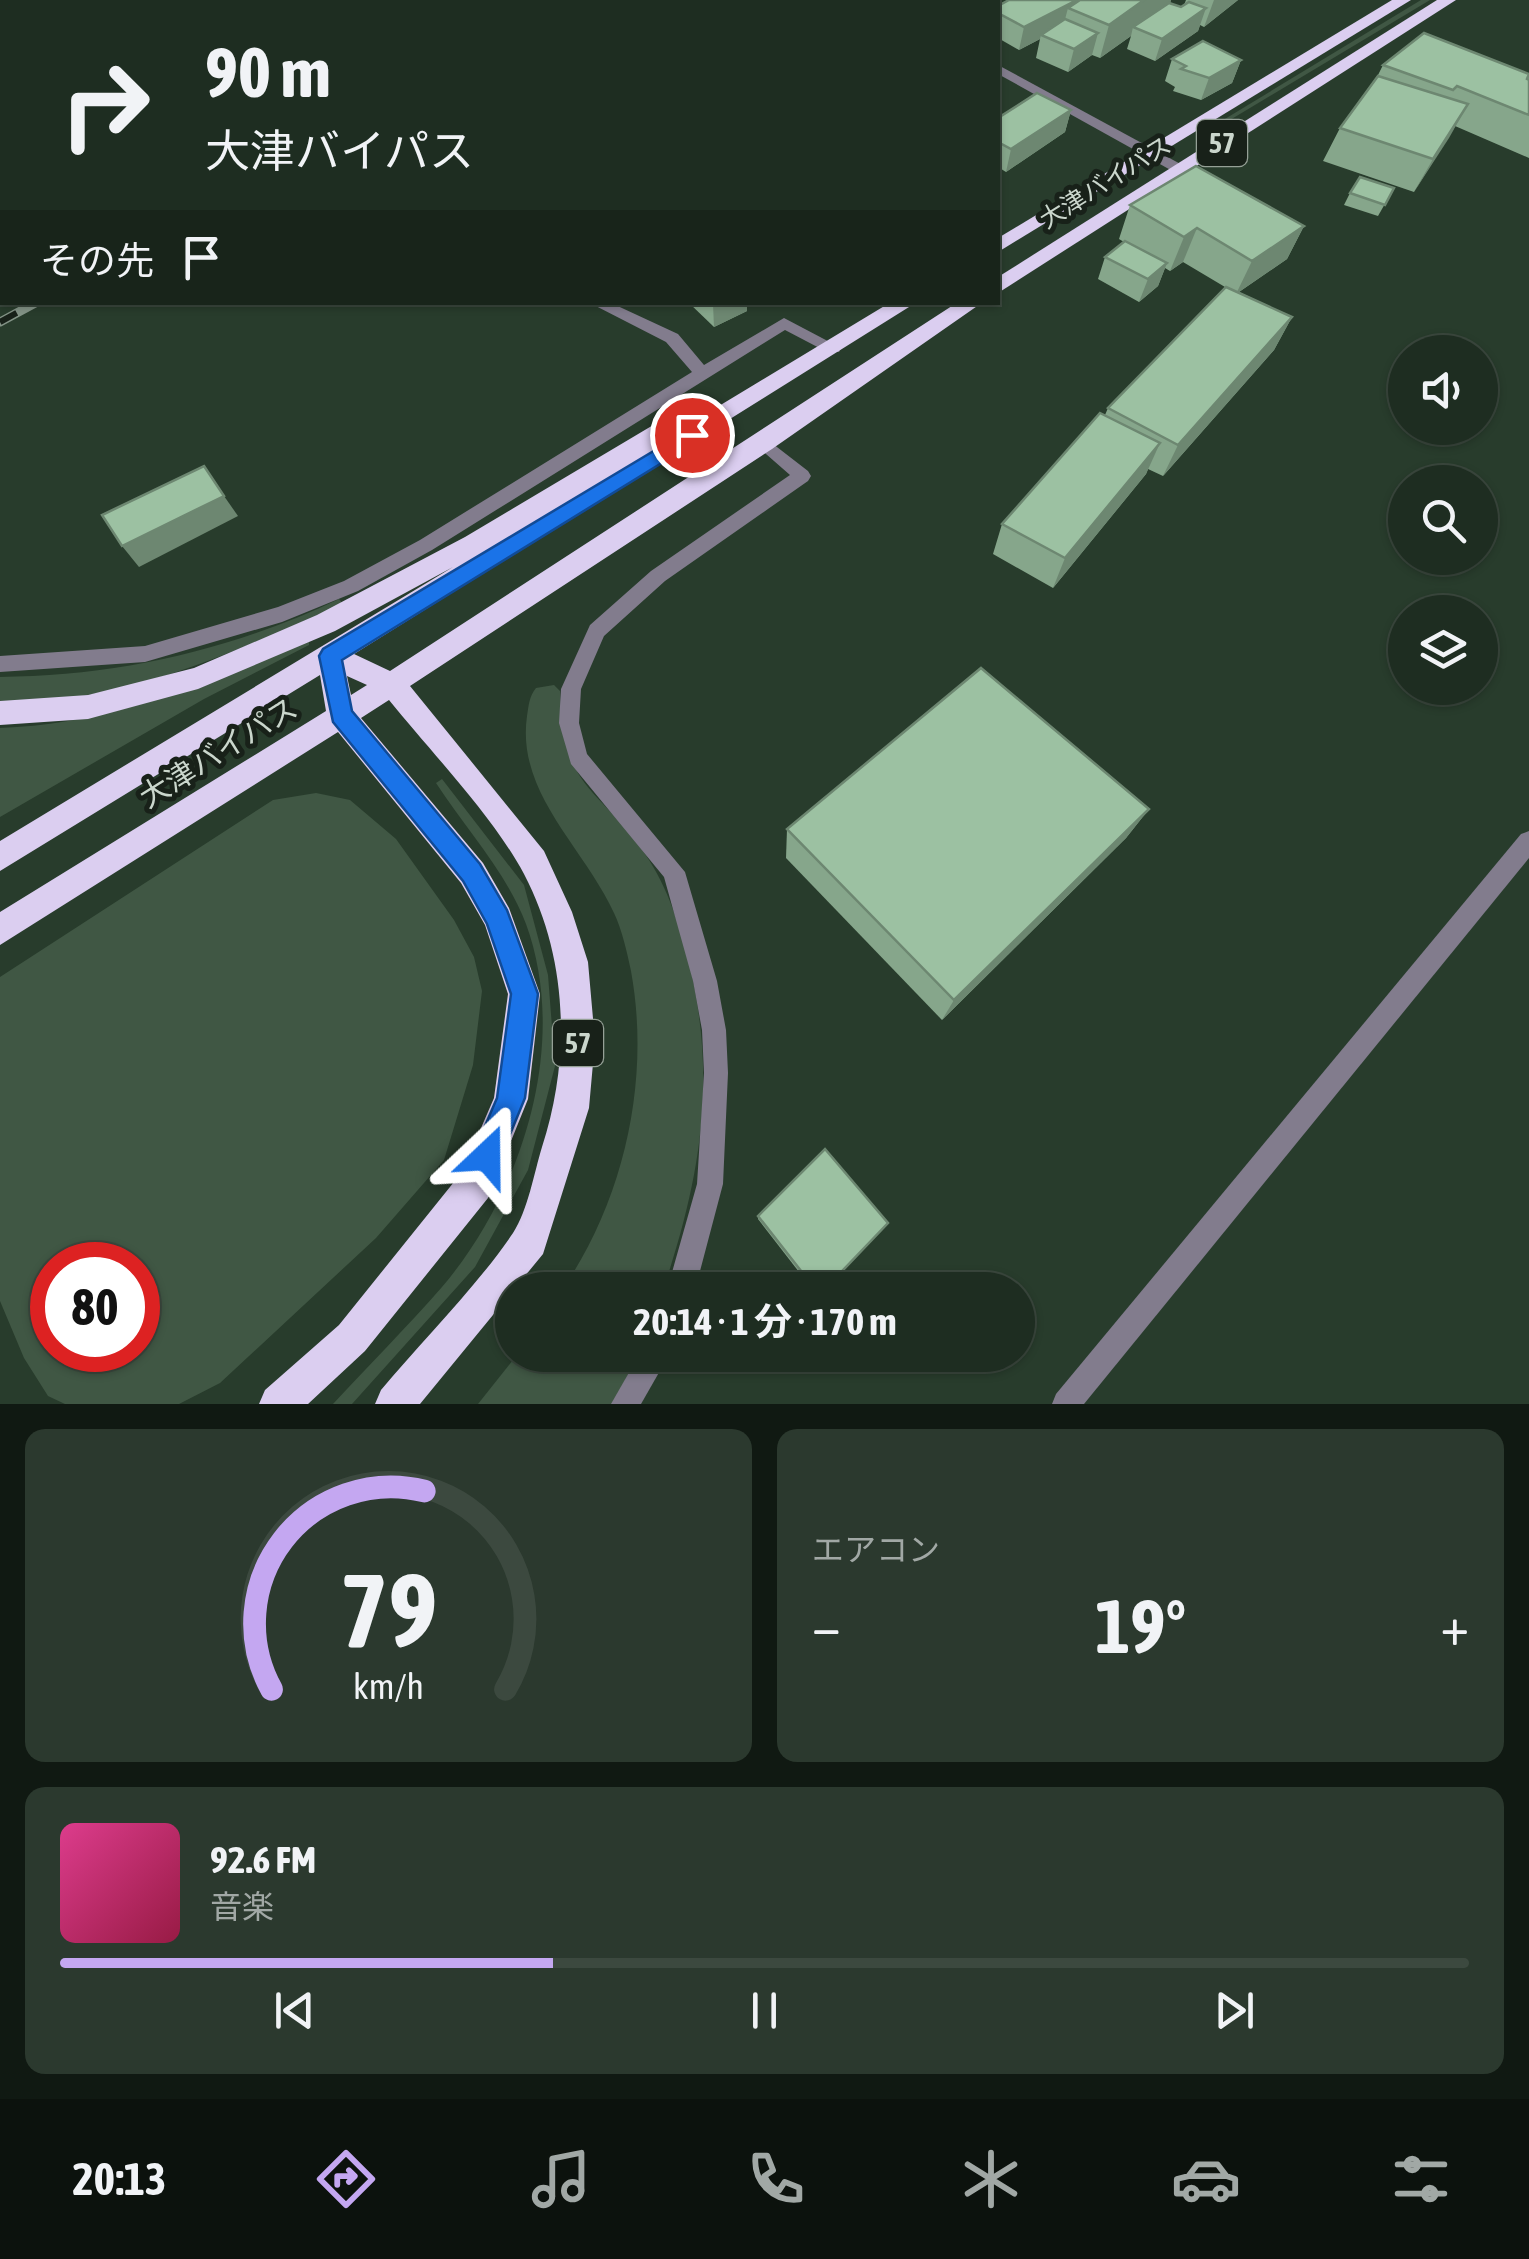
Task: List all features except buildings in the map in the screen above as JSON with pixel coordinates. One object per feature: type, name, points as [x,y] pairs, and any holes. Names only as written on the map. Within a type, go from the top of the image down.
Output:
[{"type":"highway","name":"大津バイパス","points":[[1000,245],[1403,0]]},
{"type":"highway","name":"大津バイパス","points":[[1000,285],[1448,0]]},
{"type":"highway","name":"大津バイパス","points":[[0,857],[902,305]]},
{"type":"highway","name":"大津バイパス","points":[[0,930],[392,684],[969,305]]},
{"type":"highway","points":[[0,713],[88,707],[198,678],[359,606],[474,544],[668,427],[725,415]]},
{"type":"highway","name":"57","points":[[330,656],[392,684],[533,860],[557,912],[572,962],[578,1041],[572,1108],[530,1242],[394,1404]]},
{"type":"highway","name":"57","points":[[279,1404],[352,1338],[474,1185],[511,1098],[524,994],[498,919],[472,873],[341,715],[330,656]]},
{"type":"street","points":[[1000,70],[1180,170]]},
{"type":"street","points":[[600,305],[672,338],[702,374]]},
{"type":"street","points":[[0,664],[145,654],[300,608],[351,586],[426,545],[784,323],[833,348]]},
{"type":"street","points":[[685,1272],[710,1184],[716,1072],[714,1030],[705,981],[674,872],[578,758],[569,722],[571,689],[597,631],[658,576],[802,476],[764,443]]},
{"type":"street","points":[[1066,1404],[1529,841]]},
{"type":"street","points":[[625,1404],[645,1372]]},
{"type":"green space","points":[[1421,0],[1430,0],[1210,132],[1210,128]]},
{"type":"green space","points":[[339,599],[343,604],[276,633],[141,683],[70,698],[0,702],[0,677],[88,672],[174,657],[257,633]]},
{"type":"green space","points":[[309,641],[309,645],[204,699],[0,817],[0,728],[81,719],[120,710],[196,686]]},
{"type":"green space","points":[[554,685],[560,691],[563,724],[575,768],[653,867],[678,923],[686,952],[698,1010],[703,1091],[695,1170],[669,1272],[573,1272],[602,1218],[627,1138],[637,1054],[636,1012],[631,971],[614,913],[555,819],[532,770],[526,744],[527,716],[536,688]]},
{"type":"green space","points":[[442,779],[524,885],[548,975],[555,1066],[528,1170],[475,1267],[352,1404],[333,1404],[442,1287],[470,1249],[495,1208],[515,1162],[540,1067],[543,1018],[538,970],[526,924],[497,869],[436,783]]},
{"type":"green space","points":[[316,793],[350,800],[396,839],[454,920],[474,957],[482,991],[473,1065],[444,1160],[376,1238],[220,1383],[179,1404],[65,1404],[48,1396],[33,1372],[160,1372],[160,1242],[30,1242],[30,1368],[0,1301],[0,977],[273,800]]},
{"type":"green space","points":[[503,1372],[629,1372],[613,1404],[478,1404]]},
{"type":"railway","points":[[0,322],[31,305]]},
{"type":"route","points":[[487,1156],[511,1098],[524,994],[498,919],[472,873],[341,715],[330,656],[692,435]]}]
